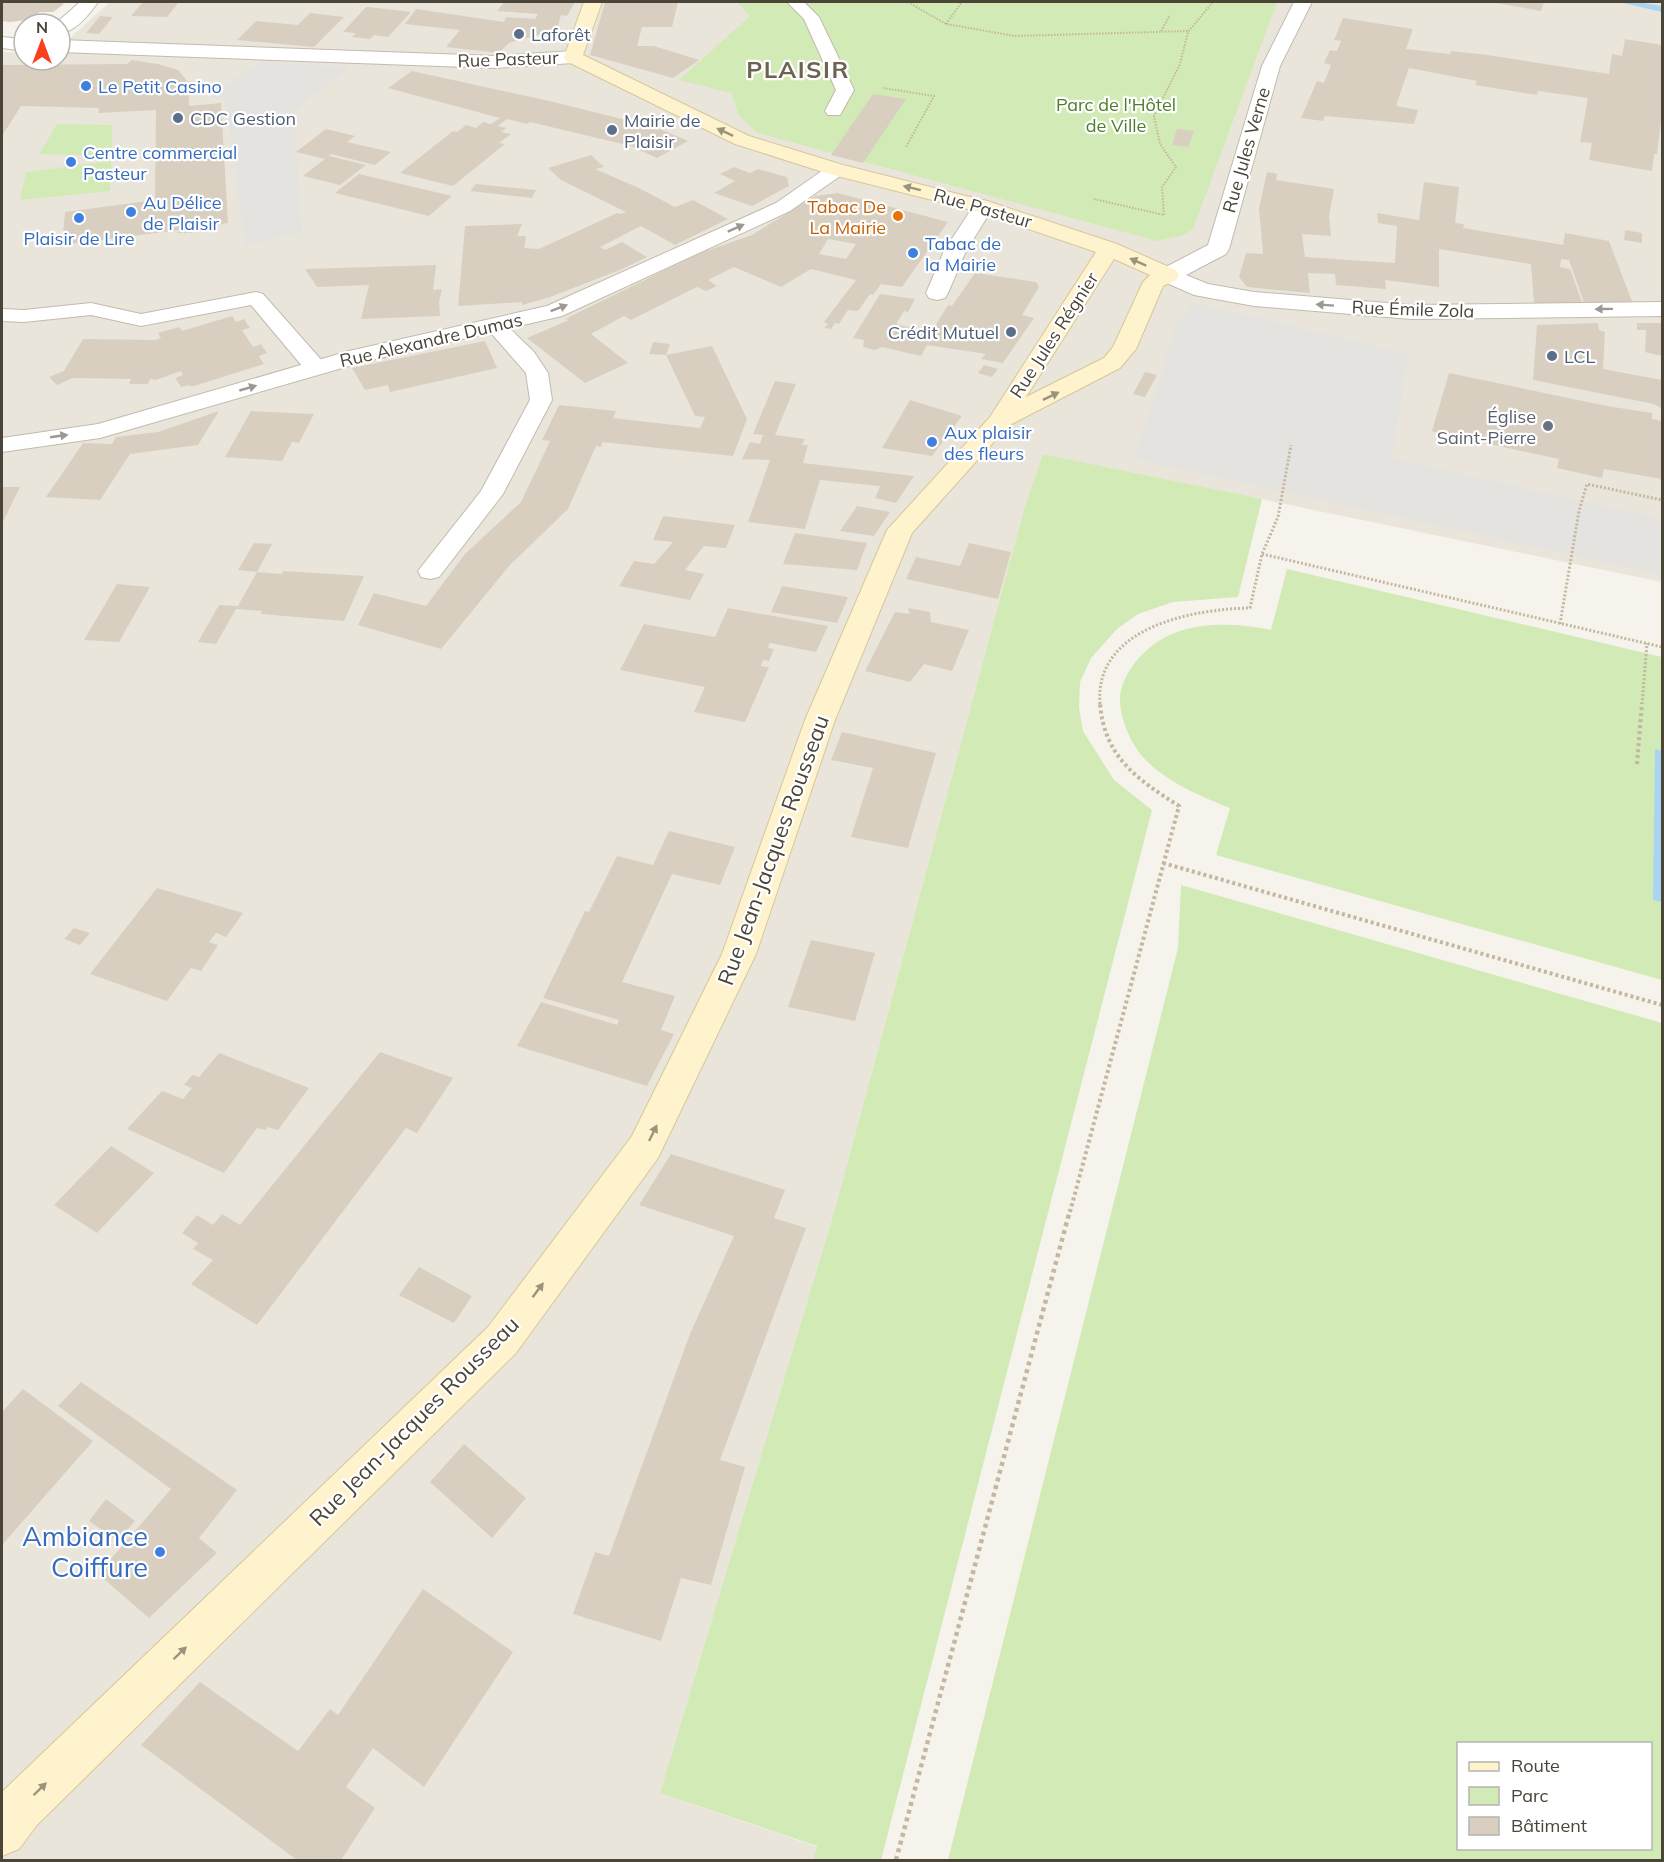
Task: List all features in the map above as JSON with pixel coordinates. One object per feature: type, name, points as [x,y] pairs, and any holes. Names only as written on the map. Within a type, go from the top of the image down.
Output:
[{"type":"street","points":[[72,20],[89,2]]},
{"type":"street","points":[[573,57],[593,2]]},
{"type":"street","name":"Rue Jules Verne","points":[[1168,275],[1218,249],[1270,66],[1303,2]]},
{"type":"street","name":"Rue Pasteur","points":[[72,46],[495,62],[573,57],[742,140],[836,170],[983,206],[1109,249],[1168,275]]},
{"type":"street","name":"Rue Alexandre Dumas","points":[[2,445],[100,431],[316,368],[554,311],[783,207],[836,170]]},
{"type":"street","points":[[937,293],[955,251],[983,206]]},
{"type":"street","name":"Rue Jules Régnier","points":[[999,421],[1109,249]]},
{"type":"street","name":"Rue Émile Zola","points":[[1168,275],[1202,290],[1254,299],[1411,312],[1662,309]]},
{"type":"street","name":"Rue Jean-Jacques Rousseau","points":[[2,1832],[20,1808],[501,1340],[645,1147],[739,954],[820,720],[900,530],[999,421],[1112,363],[1124,349],[1154,282],[1168,275]]},
{"type":"lane","points":[[795,2],[811,17],[845,90],[834,111]]},
{"type":"lane","points":[[2,315],[24,316],[91,309],[141,320],[256,297],[316,368]]},
{"type":"lane","points":[[430,571],[491,494],[541,400],[537,373],[526,357],[495,325]]},
{"type":"path","points":[[908,2],[946,24],[1015,36],[1189,31]]},
{"type":"path","points":[[946,24],[963,2]]},
{"type":"path","points":[[1091,198],[1164,215],[1162,187],[1176,167],[1160,144],[1154,116],[1180,64],[1189,31],[1213,2]]},
{"type":"path","points":[[1160,32],[1170,15]]},
{"type":"path","points":[[841,80],[934,96],[905,150]]},
{"type":"path","points":[[896,1860],[1179,806],[1147,785],[1122,763],[1101,723],[1100,686],[1116,653],[1145,629],[1190,613],[1251,608],[1262,554],[1278,517],[1291,446]]},
{"type":"path","points":[[1560,624],[1579,511],[1587,484],[1662,500]]},
{"type":"path","points":[[1262,554],[1662,647]]},
{"type":"path","points":[[1637,764],[1647,644]]},
{"type":"path","points":[[1163,863],[1662,1005]]},
{"type":"shaded area","points":[[110,2],[1662,2],[1662,582],[1043,454],[1025,506],[835,1209],[660,1793],[817,1847],[813,1860],[2,1860],[2,52],[12,52],[12,72],[72,72],[72,36]]},
{"type":"shaded area","points":[[260,62],[351,67],[294,111],[302,232],[245,245],[226,101],[208,97]]},
{"type":"shaded area","points":[[1195,303],[1409,354],[1392,458],[1662,519],[1662,575],[1134,459],[1177,323]]},
{"type":"green space","name":"Parc de l'Hôtel de Ville","points":[[737,2],[1277,2],[1193,229],[1185,235],[1157,241],[758,133],[739,116],[731,93],[679,80],[750,16]]},
{"type":"green space","points":[[57,124],[112,125],[112,156],[39,154]]},
{"type":"green space","points":[[111,161],[110,191],[20,200],[26,172]]},
{"type":"green space","points":[[1043,454],[1262,499],[1238,597],[1173,602],[1138,614],[1117,629],[1091,658],[1080,682],[1079,708],[1083,731],[1114,780],[1152,810],[881,1860],[813,1860],[817,1846],[660,1793],[835,1209],[1025,506]]},
{"type":"green space","points":[[1287,569],[1662,657],[1662,980],[1216,855],[1230,808],[1176,783],[1151,765],[1133,743],[1125,724],[1120,703],[1121,690],[1124,680],[1143,653],[1161,640],[1180,631],[1214,625],[1249,626],[1271,630]]},
{"type":"green space","points":[[1181,885],[1662,1023],[1662,1860],[948,1860],[1178,948]]},
{"type":"water","points":[[1655,749],[1662,751],[1662,902],[1653,900]]},
{"type":"building","points":[[2,2],[63,2],[61,3],[64,4],[53,12],[12,12],[12,22],[2,21]]},
{"type":"building","points":[[143,2],[179,2],[167,17],[131,16]]},
{"type":"building","points":[[504,2],[575,2],[567,16],[561,15],[557,30],[509,43],[499,53],[446,47],[460,30],[405,24],[416,9],[504,22],[506,17],[535,19],[538,14],[497,11]]},
{"type":"building","points":[[605,2],[678,2],[672,27],[642,27],[637,46],[654,46],[699,60],[673,78],[590,55]]},
{"type":"building","points":[[1491,2],[1544,2],[1541,11]]},
{"type":"building","points":[[366,7],[411,12],[388,37],[374,35],[370,39],[352,37],[356,33],[343,32]]},
{"type":"building","points":[[310,13],[344,17],[314,47],[237,40],[256,21],[298,25]]},
{"type":"building","points":[[100,16],[113,17],[99,34],[86,33]]},
{"type":"building","points":[[1343,18],[1413,29],[1406,49],[1488,55],[1609,74],[1612,54],[1622,56],[1625,39],[1662,45],[1662,112],[1657,154],[1654,154],[1652,171],[1589,160],[1592,143],[1580,142],[1588,98],[1538,91],[1537,95],[1475,85],[1477,81],[1409,68],[1396,106],[1418,110],[1414,124],[1325,116],[1323,121],[1301,118],[1317,81],[1324,83],[1331,65],[1324,63],[1330,50],[1337,51],[1341,41],[1334,40]]},
{"type":"building","points":[[132,60],[178,70],[188,82],[189,106],[221,103],[228,223],[205,227],[205,231],[190,233],[178,233],[179,230],[62,245],[65,212],[155,200],[156,110],[98,113],[99,108],[21,106],[2,136],[2,65],[12,65],[12,72],[72,72],[72,64],[127,64]]},
{"type":"building","name":"Mairie de Plaisir","points":[[412,71],[554,102],[658,128],[688,141],[657,158],[631,146],[530,122],[527,124],[507,119],[498,126],[506,128],[501,132],[511,134],[499,143],[505,144],[453,186],[400,173],[453,131],[457,132],[466,125],[476,128],[483,122],[491,124],[500,118],[388,88]]},
{"type":"building","points":[[873,94],[906,99],[863,163],[831,155]]},
{"type":"building","points":[[326,129],[355,136],[347,142],[391,152],[375,165],[331,154],[329,156],[366,165],[340,185],[303,176],[325,159],[296,152]]},
{"type":"building","points":[[1177,129],[1194,131],[1188,147],[1172,145]]},
{"type":"building","points":[[591,155],[604,167],[595,169],[675,207],[693,200],[728,219],[675,245],[641,226],[600,247],[605,250],[622,242],[647,257],[620,270],[550,297],[522,305],[522,302],[458,306],[465,226],[522,224],[517,236],[526,236],[524,248],[539,249],[617,213],[626,212],[561,180],[548,168]]},
{"type":"building","points":[[734,167],[750,173],[758,169],[787,177],[789,186],[752,206],[714,193],[735,181],[720,174]]},
{"type":"building","points":[[1267,172],[1277,174],[1276,180],[1334,189],[1329,216],[1331,236],[1302,234],[1305,257],[1395,263],[1397,226],[1378,223],[1377,213],[1419,220],[1424,182],[1459,187],[1455,223],[1464,224],[1463,228],[1563,245],[1565,233],[1609,241],[1633,304],[1585,305],[1569,260],[1561,259],[1560,267],[1570,269],[1583,305],[1534,303],[1531,264],[1439,249],[1439,287],[1385,280],[1386,289],[1336,285],[1335,274],[1308,273],[1310,293],[1247,287],[1239,277],[1246,253],[1263,254],[1259,208]]},
{"type":"building","points":[[359,174],[452,196],[429,216],[335,193]]},
{"type":"building","points":[[476,184],[536,190],[532,198],[470,191]]},
{"type":"building","points":[[838,193],[948,222],[902,287],[881,284],[873,295],[870,294],[858,311],[848,310],[839,324],[835,323],[831,329],[824,328],[828,324],[824,322],[856,280],[811,269],[781,287],[734,267],[708,280],[717,286],[706,291],[697,287],[631,320],[624,316],[591,334],[628,363],[585,383],[527,338],[569,320],[565,319],[700,253],[752,235],[815,196]],"holes":[[[828,239],[856,244],[846,259],[819,254]]]},
{"type":"building","points":[[1625,230],[1642,233],[1642,243],[1624,240]]},
{"type":"building","points":[[436,265],[433,290],[442,289],[439,302],[440,316],[361,319],[369,285],[317,287],[305,269]]},
{"type":"building","points":[[975,273],[1036,282],[1039,287],[1022,315],[1034,318],[1003,363],[981,359],[986,354],[927,345],[921,356],[882,347],[875,350],[863,347],[864,340],[853,338],[880,294],[915,299],[908,312],[904,311],[896,324],[931,333],[948,305],[952,306]]},
{"type":"building","points":[[232,316],[236,322],[244,319],[250,328],[242,330],[253,347],[261,344],[267,353],[259,356],[264,364],[191,387],[190,385],[181,387],[175,378],[183,375],[181,371],[156,380],[150,379],[148,384],[129,384],[131,379],[73,378],[57,385],[49,377],[64,371],[83,339],[155,340],[161,338],[158,333],[179,327],[182,331]]},
{"type":"building","points":[[1598,323],[1599,330],[1605,332],[1603,369],[1662,380],[1662,409],[1654,404],[1533,380],[1537,325]]},
{"type":"building","points":[[1637,323],[1662,323],[1662,356],[1645,352],[1646,330],[1637,330]]},
{"type":"building","points":[[485,341],[497,368],[390,392],[388,385],[365,390],[352,368]]},
{"type":"building","points":[[653,342],[670,344],[666,355],[649,354]]},
{"type":"building","points":[[712,346],[747,419],[733,456],[602,442],[601,447],[596,446],[568,509],[510,565],[441,649],[358,625],[374,593],[426,606],[465,554],[521,502],[550,441],[542,440],[559,405],[616,411],[613,418],[700,428],[705,417],[695,416],[666,355]]},
{"type":"building","points":[[984,365],[998,369],[992,377],[978,373]]},
{"type":"building","points":[[1145,372],[1157,375],[1145,397],[1133,394]]},
{"type":"building","name":"Église Saint-Pierre","points":[[1449,373],[1607,406],[1652,413],[1652,419],[1662,421],[1662,479],[1604,469],[1602,478],[1557,468],[1559,459],[1466,439],[1465,442],[1432,431]]},
{"type":"building","points":[[775,381],[796,384],[775,435],[805,439],[802,445],[808,445],[803,463],[914,476],[896,503],[875,498],[880,486],[820,480],[805,529],[748,522],[770,460],[742,459],[750,442],[760,444],[763,435],[753,434]]},
{"type":"building","points":[[910,400],[962,416],[932,456],[882,448]]},
{"type":"building","points":[[219,411],[198,445],[130,454],[100,500],[46,497],[83,443],[112,444],[116,437],[158,432]]},
{"type":"building","points":[[251,411],[314,414],[299,443],[292,442],[282,461],[225,457]]},
{"type":"building","points":[[2,487],[20,487],[2,524]]},
{"type":"building","points":[[857,506],[890,512],[874,536],[840,531]]},
{"type":"building","points":[[663,516],[735,525],[726,548],[704,546],[685,570],[704,574],[690,600],[619,586],[634,561],[654,564],[673,542],[653,540]]},
{"type":"building","points":[[795,533],[867,543],[857,570],[783,564]]},
{"type":"building","points":[[254,543],[272,544],[257,572],[238,570]]},
{"type":"building","points":[[969,543],[1011,552],[998,599],[906,579],[916,557],[960,566]]},
{"type":"building","points":[[283,571],[364,576],[344,621],[261,614],[262,611],[236,609],[216,644],[198,642],[219,605],[238,606],[257,572],[282,574]]},
{"type":"building","points":[[117,584],[150,587],[119,642],[84,640]]},
{"type":"building","points":[[782,586],[848,597],[837,623],[771,612]]},
{"type":"building","points":[[728,608],[828,626],[816,652],[770,643],[768,648],[774,649],[769,661],[763,660],[761,666],[769,667],[745,722],[694,712],[705,687],[620,670],[644,624],[715,637]]},
{"type":"building","points":[[908,608],[930,612],[931,622],[969,630],[952,671],[924,664],[910,682],[865,671],[895,612],[910,614]]},
{"type":"building","points":[[842,732],[936,753],[908,848],[851,837],[873,768],[831,760]]},
{"type":"building","points":[[669,831],[735,847],[720,885],[672,874],[622,982],[675,996],[661,1030],[674,1034],[647,1086],[517,1046],[541,1002],[617,1025],[619,1020],[543,998],[585,911],[589,912],[617,856],[653,865]]},
{"type":"building","points":[[157,888],[243,913],[226,937],[216,933],[209,942],[218,945],[201,971],[191,968],[167,1001],[90,974]]},
{"type":"building","points":[[74,928],[90,933],[80,945],[64,939]]},
{"type":"building","points":[[811,940],[875,953],[855,1021],[788,1007]]},
{"type":"building","points":[[380,1052],[453,1078],[417,1133],[406,1128],[257,1325],[191,1284],[213,1260],[193,1249],[198,1243],[182,1233],[197,1215],[213,1225],[222,1214],[240,1225]]},
{"type":"building","points":[[219,1053],[309,1088],[278,1130],[268,1127],[265,1130],[257,1128],[224,1173],[127,1129],[162,1091],[183,1099],[192,1088],[184,1085],[192,1075],[199,1077]]},
{"type":"building","points":[[111,1146],[154,1173],[97,1233],[54,1205]]},
{"type":"building","points":[[671,1154],[785,1190],[774,1218],[806,1228],[720,1460],[745,1467],[711,1585],[681,1578],[661,1641],[573,1614],[595,1552],[609,1556],[690,1334],[734,1236],[639,1205]]},
{"type":"building","points":[[419,1267],[472,1296],[454,1323],[399,1295]]},
{"type":"building","points":[[81,1382],[237,1490],[199,1538],[217,1553],[149,1618],[98,1574],[171,1489],[58,1406]]},
{"type":"building","points":[[23,1389],[93,1441],[2,1545],[2,1412]]},
{"type":"building","points":[[464,1444],[526,1498],[492,1538],[430,1482]]},
{"type":"building","points":[[106,1499],[135,1521],[118,1541],[89,1521]]},
{"type":"building","points":[[423,1589],[513,1652],[424,1787],[373,1748],[346,1787],[375,1808],[341,1860],[297,1860],[141,1745],[200,1682],[298,1751],[330,1709],[338,1715]]},
{"type":"waterway","points":[[1624,2],[1662,9]]},
{"type":"place","name":"Laforêt","points":[[519,34]]},
{"type":"place","name":"Le Petit Casino","points":[[86,86]]},
{"type":"place","name":"CDC Gestion","points":[[178,118]]},
{"type":"place","name":"Mairie de Plaisir","points":[[612,130]]},
{"type":"place","name":"Centre commercial Pasteur","points":[[71,162]]},
{"type":"place","name":"Au Délice de Plaisir","points":[[131,212]]},
{"type":"place","name":"Tabac De La Mairie","points":[[898,216]]},
{"type":"place","name":"Plaisir de Lire","points":[[79,218]]},
{"type":"place","name":"Tabac de la Mairie","points":[[913,253]]},
{"type":"place","name":"Crédit Mutuel","points":[[1011,332]]},
{"type":"place","name":"LCL","points":[[1552,356]]},
{"type":"place","name":"Église Saint-Pierre","points":[[1548,426]]},
{"type":"place","name":"Aux plaisir des fleurs","points":[[932,442]]},
{"type":"place","name":"Ambiance Coiffure","points":[[160,1552]]},
{"type":"district","name":"PLAISIR","points":[[798,69]]}]
